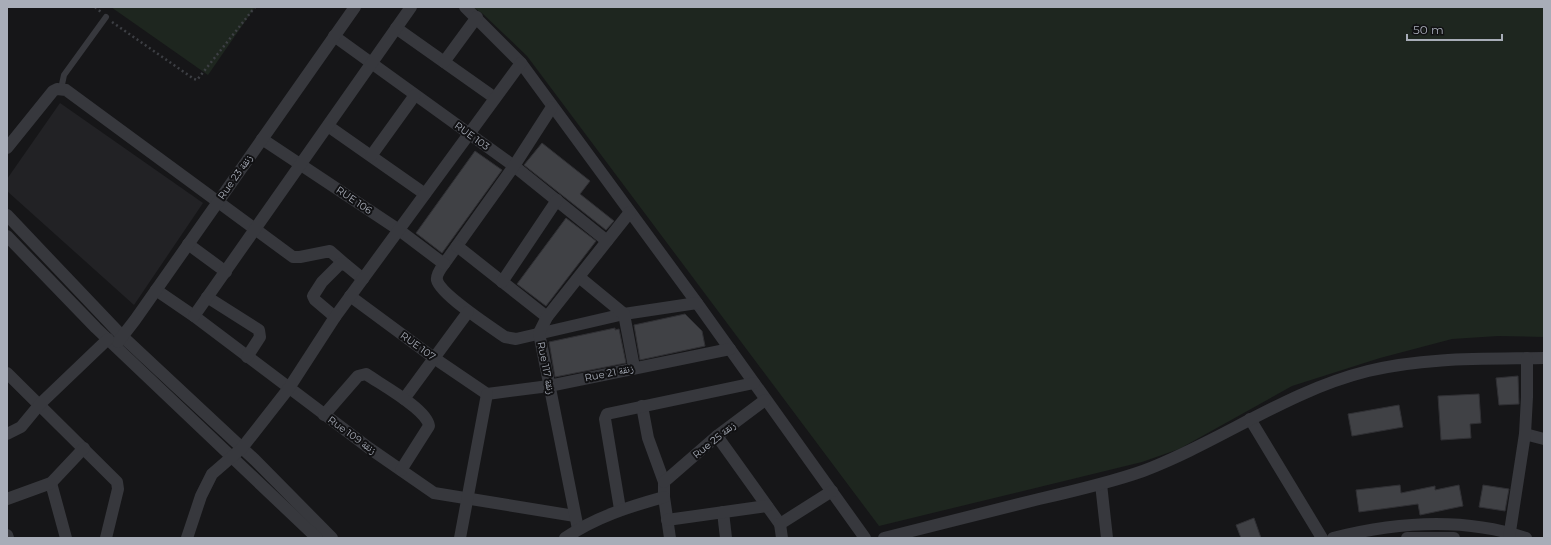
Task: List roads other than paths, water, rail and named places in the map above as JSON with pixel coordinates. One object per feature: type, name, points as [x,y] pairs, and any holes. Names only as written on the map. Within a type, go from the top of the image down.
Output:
[{"type":"street","name":"Rue 23 زنقة","points":[[7,434],[20,427],[40,404],[115,340],[156,290],[355,7]]},
{"type":"street","points":[[194,316],[412,7]]},
{"type":"street","points":[[465,7],[477,17],[521,63],[697,303],[865,538]]},
{"type":"street","points":[[444,62],[477,17]]},
{"type":"street","points":[[396,28],[495,98]]},
{"type":"street","name":"RUE 103","points":[[334,36],[514,166],[607,241]]},
{"type":"street","points":[[187,538],[206,484],[212,474],[242,448],[289,388],[335,317],[521,63]]},
{"type":"street","points":[[7,148],[53,91],[61,89],[66,90],[217,203],[294,257],[330,251],[363,279]]},
{"type":"street","points":[[371,156],[416,95]]},
{"type":"street","points":[[552,107],[514,166],[444,264],[437,276],[439,286],[468,312],[505,337],[516,339],[624,314],[697,303]]},
{"type":"street","points":[[328,126],[425,194]]},
{"type":"street","name":"RUE 106","points":[[262,139],[399,230],[444,264]]},
{"type":"street","points":[[502,282],[557,200]]},
{"type":"street","name":"Rue 117 زنقة","points":[[578,529],[539,333],[547,317],[630,212]]},
{"type":"street","points":[[7,215],[115,340],[242,448],[332,538]]},
{"type":"street","points":[[7,236],[115,340],[230,457],[317,538]]},
{"type":"street","points":[[188,244],[226,272]]},
{"type":"street","points":[[457,246],[547,317]]},
{"type":"street","points":[[335,317],[315,300],[313,296],[322,282],[336,266],[340,264],[346,265]]},
{"type":"street","points":[[579,277],[624,314],[634,367]]},
{"type":"street","name":"Rue 109 زنقة","points":[[156,290],[194,316],[324,415],[434,493],[468,500],[575,516]]},
{"type":"street","name":"RUE 107","points":[[350,296],[434,358],[487,394]]},
{"type":"street","points":[[208,298],[259,330],[260,337],[247,357]]},
{"type":"street","points":[[404,399],[468,312]]},
{"type":"street","name":"Rue 21 زنقة","points":[[487,394],[549,386],[634,367],[730,349]]},
{"type":"street","points":[[1510,535],[1525,434],[1527,358]]},
{"type":"street","points":[[884,538],[1101,484],[1167,461],[1250,419],[1311,391],[1368,371],[1412,364],[1464,359],[1544,358]]},
{"type":"street","points":[[7,373],[114,478],[118,485],[106,538]]},
{"type":"street","points":[[324,415],[358,376],[362,374],[366,374],[404,399],[426,418],[429,426],[401,470]]},
{"type":"street","points":[[620,509],[606,416],[610,413],[754,383]]},
{"type":"street","points":[[460,538],[487,394]]},
{"type":"street","name":"Rue 25 زنقة","points":[[664,482],[717,436],[765,400]]},
{"type":"street","points":[[642,406],[648,438],[664,482],[664,497],[670,538]]},
{"type":"street","points":[[1250,419],[1322,538]]},
{"type":"street","points":[[1525,434],[1544,439]]},
{"type":"street","points":[[717,436],[780,524],[782,538]]},
{"type":"street","points":[[7,500],[51,483],[84,448]]},
{"type":"street","points":[[51,483],[66,538]]},
{"type":"street","points":[[1101,484],[1107,538]]},
{"type":"street","points":[[780,524],[832,491]]},
{"type":"street","points":[[565,538],[578,529],[620,509],[664,497]]},
{"type":"street","points":[[667,520],[767,506]]},
{"type":"street","points":[[723,512],[726,538]]},
{"type":"street","points":[[1333,538],[1382,527],[1406,525],[1446,525],[1480,533],[1510,535],[1526,538]]},
{"type":"street","points":[[1406,525],[1407,538],[1454,538]]},
{"type":"lane","points":[[61,89],[64,75],[106,17]]}]
